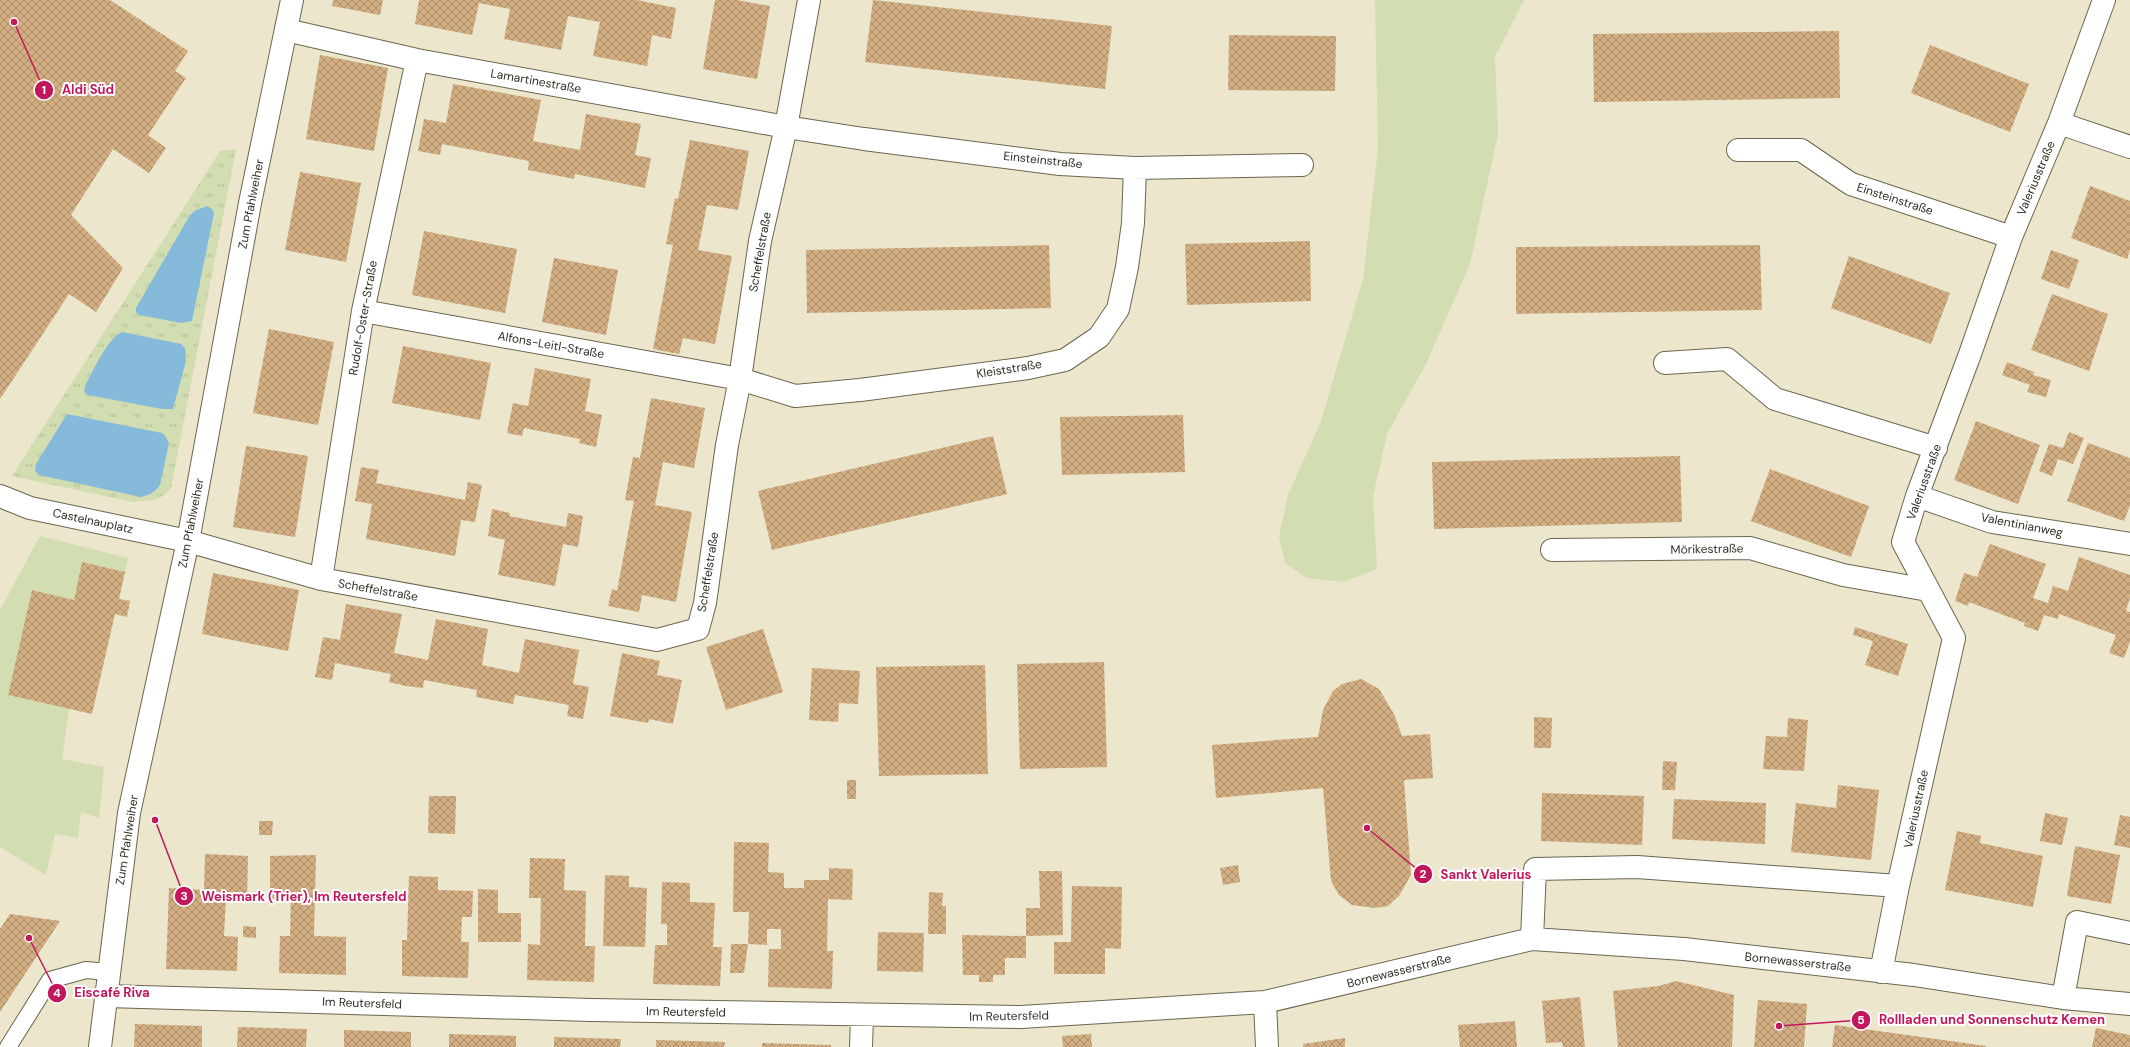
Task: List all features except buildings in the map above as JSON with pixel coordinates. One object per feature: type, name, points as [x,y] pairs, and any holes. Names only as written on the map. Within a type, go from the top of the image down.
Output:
[{"type":"street","name":"Zum Pfahlweiher","points":[[100,1047],[130,813],[188,541],[249,211],[292,0]]},
{"type":"street","name":"Scheffelstraße","points":[[188,541],[321,580],[657,640],[698,629],[705,603],[727,445],[740,379],[760,241],[786,127],[809,0]]},
{"type":"street","name":"Valeriusstraße","points":[[1881,972],[1898,886],[1954,638],[1903,542],[1917,496],[1936,448],[2011,237],[2059,123],[2104,0]]},
{"type":"street","name":"Lamartinestraße","points":[[286,30],[417,60],[786,127]]},
{"type":"street","name":"Rudolf-Oster-Straße","points":[[321,580],[363,311],[417,60]]},
{"type":"street","points":[[2059,123],[2130,147]]},
{"type":"street","name":"Einsteinstraße","points":[[786,127],[1060,164],[1135,168],[1302,166]]},
{"type":"street","name":"Einsteinstraße","points":[[1738,150],[1801,150],[1851,184],[2011,237]]},
{"type":"street","name":"Kleiststraße","points":[[740,379],[795,396],[860,390],[1028,368],[1065,360],[1099,337],[1118,309],[1127,267],[1133,223],[1135,168]]},
{"type":"street","name":"Alfons-Leitl-Straße","points":[[363,311],[740,379]]},
{"type":"street","points":[[1665,363],[1727,359],[1775,399],[1936,448]]},
{"type":"street","name":"Castelnauplatz","points":[[0,496],[30,508],[188,541]]},
{"type":"street","name":"Valentinianweg","points":[[1917,496],[1992,522],[2130,544]]},
{"type":"street","name":"Mörikestraße","points":[[1552,550],[1750,548],[1843,575],[1928,590]]},
{"type":"street","points":[[1532,939],[1535,869],[1637,867],[1898,886]]},
{"type":"street","points":[[2063,998],[2077,922],[2130,933]]},
{"type":"street","name":"Bornewasserstraße","points":[[1265,1002],[1532,939],[1684,949],[1881,972],[2063,998],[2130,1004]]},
{"type":"street","name":"Im Reutersfeld","points":[[106,996],[862,1016],[1021,1017],[1265,1002]]},
{"type":"street","points":[[1265,1002],[1267,1047]]},
{"type":"street","points":[[861,1047],[862,1016]]},
{"type":"lane","points":[[8,1047],[50,980],[86,970],[109,972]]},
{"type":"green space","points":[[1375,0],[1524,0],[1495,57],[1498,134],[1470,264],[1426,364],[1387,434],[1373,496],[1377,569],[1344,582],[1307,578],[1285,563],[1279,537],[1288,495],[1321,421],[1363,279],[1378,150]]},
{"type":"green space","points":[[236,149],[171,488],[164,495],[155,500],[132,502],[12,476],[220,151]]},
{"type":"green space","points":[[40,536],[128,558],[125,572],[82,562],[74,600],[32,590],[8,695],[69,709],[62,759],[104,767],[99,818],[81,812],[78,838],[55,834],[46,875],[0,847],[0,610]]},
{"type":"water","points":[[207,206],[212,209],[214,213],[192,321],[181,323],[139,315],[136,312],[136,308],[190,215],[196,210]]},
{"type":"water","points":[[122,332],[181,344],[185,348],[186,361],[173,409],[162,409],[88,395],[84,392],[85,386],[96,364],[106,348],[116,336]]},
{"type":"water","points":[[67,414],[162,433],[169,443],[160,485],[152,493],[141,497],[39,475],[35,471],[36,464]]},
{"type":"place","name":"Aldi Süd","points":[[14,22]]},
{"type":"place","name":"Weismark (Trier), Im Reutersfeld","points":[[155,820]]},
{"type":"place","name":"Sankt Valerius","points":[[1367,828]]},
{"type":"place","name":"Eiscafé Riva","points":[[29,938]]},
{"type":"place","name":"Rollladen und Sonnenschutz Kemen","points":[[1779,1026]]}]
